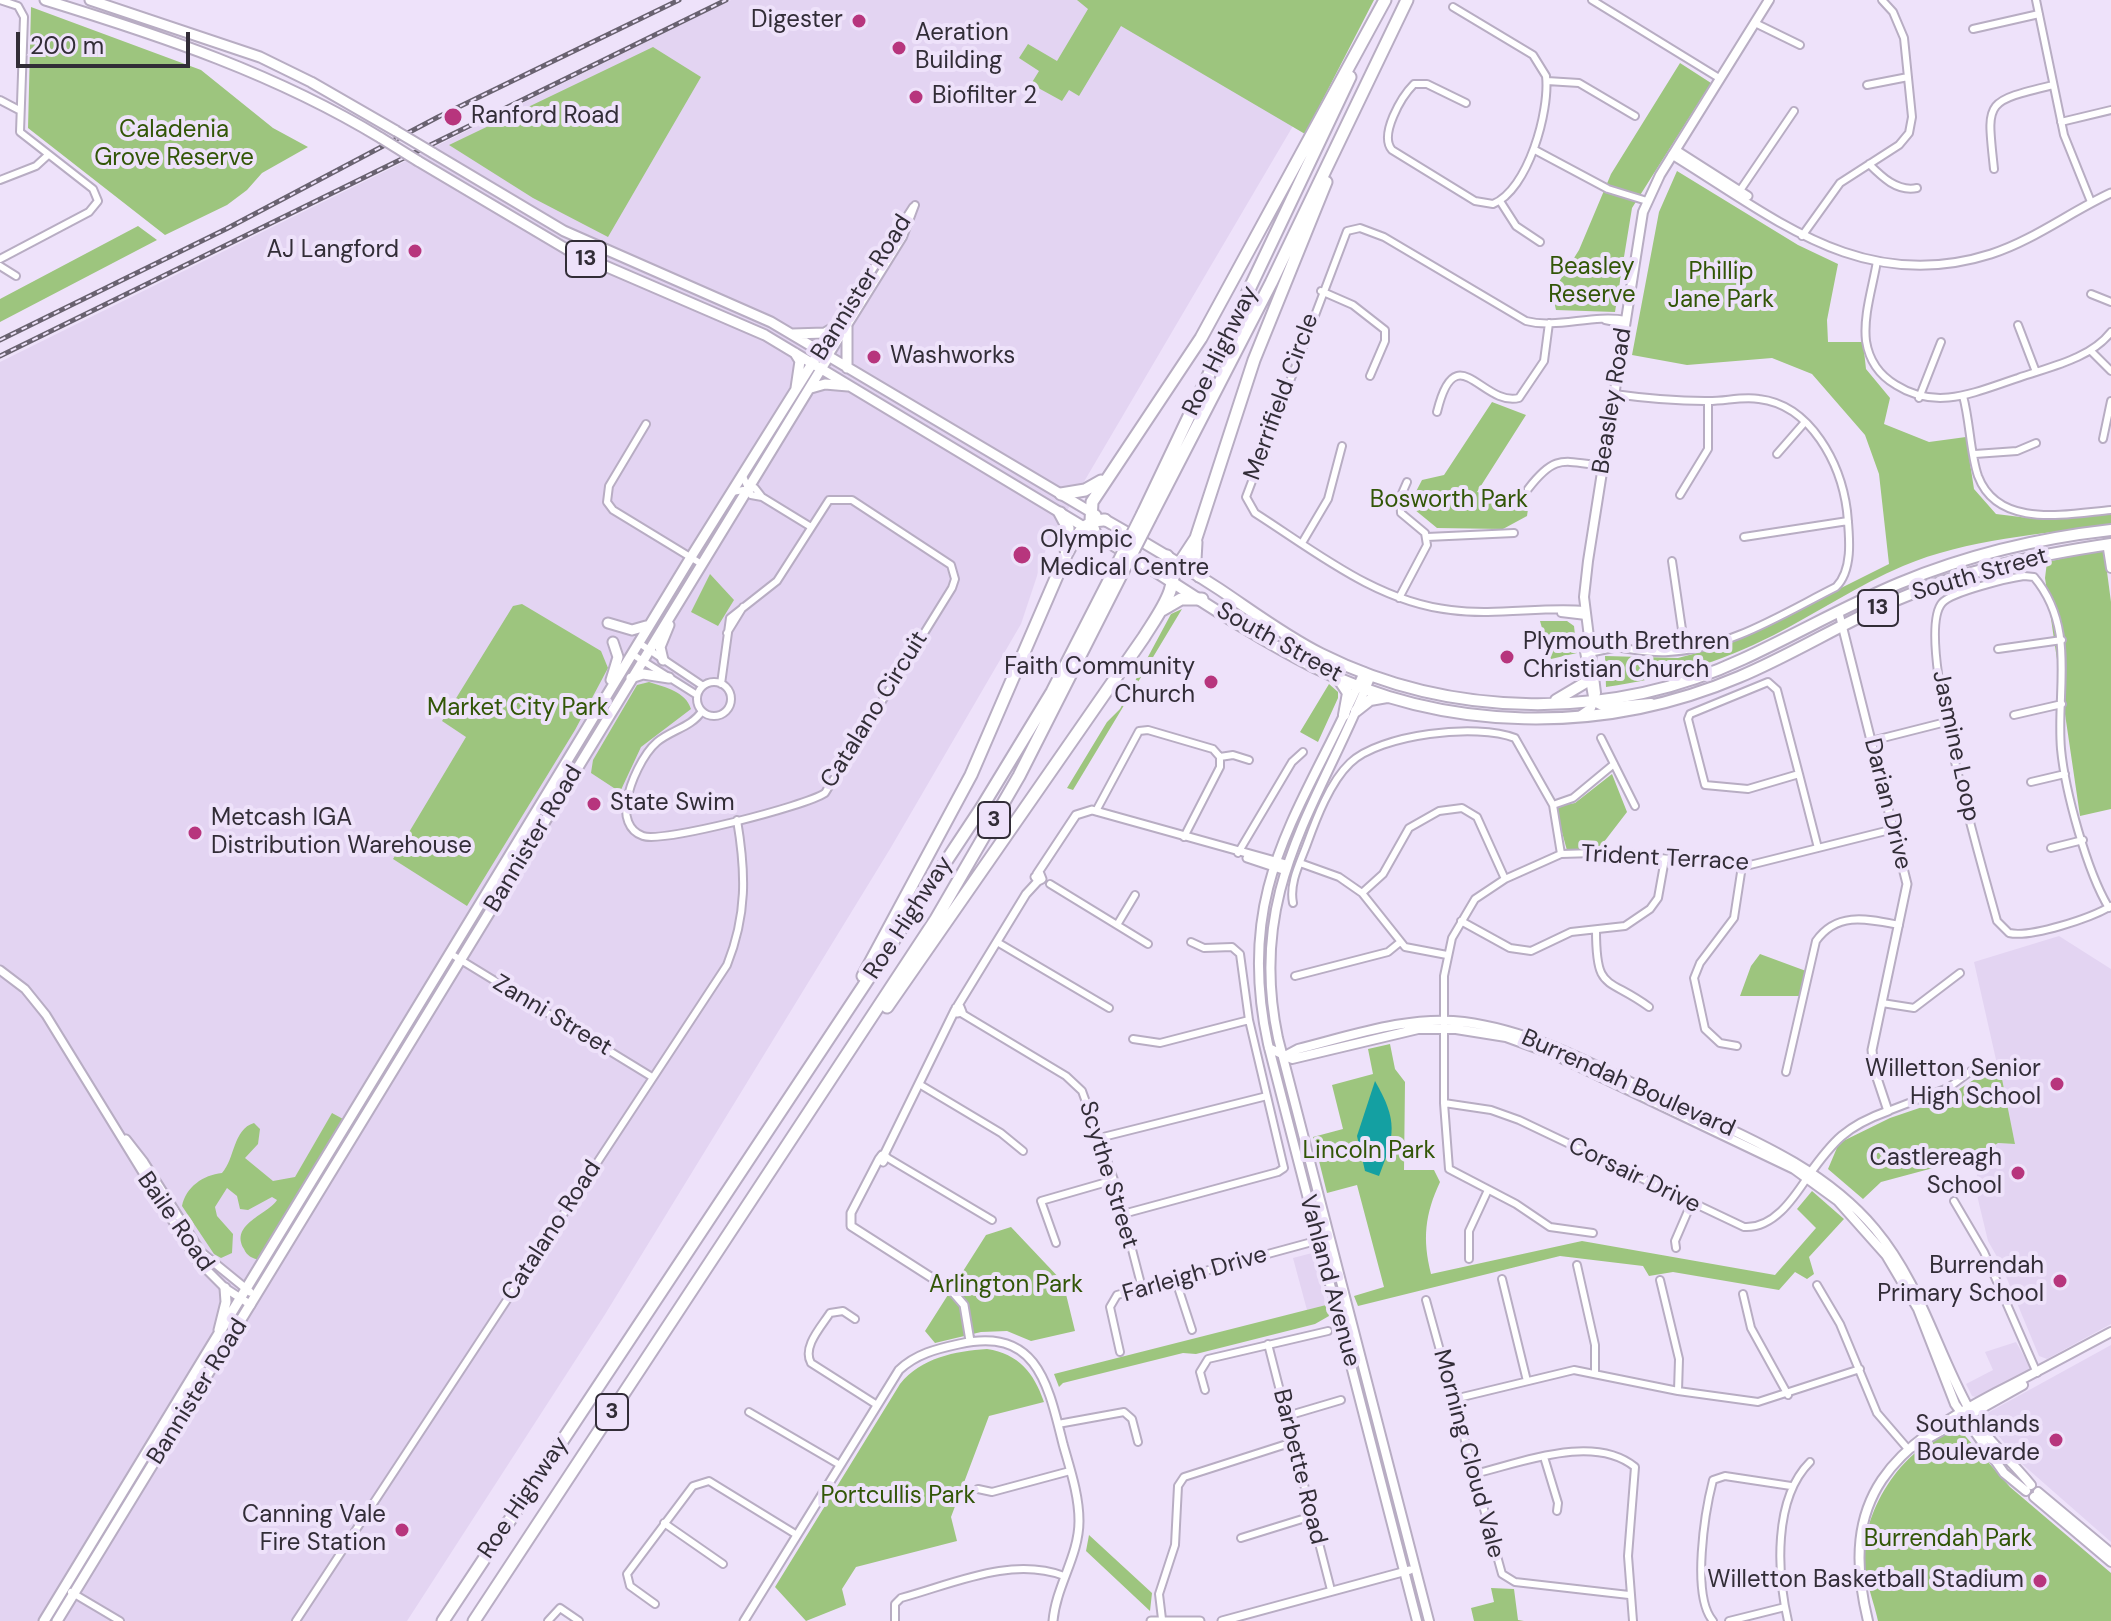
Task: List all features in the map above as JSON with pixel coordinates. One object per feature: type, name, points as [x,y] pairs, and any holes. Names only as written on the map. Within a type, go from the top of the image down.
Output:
[{"type":"highway","name":"Roe Highway","points":[[1147,516],[1385,0]]},
{"type":"highway","points":[[835,1030],[971,775],[1066,555],[1088,520],[1112,470],[1201,338],[1385,0]]},
{"type":"highway","name":"Roe Highway","points":[[474,1621],[845,1061],[936,919],[1019,776],[1147,516],[1271,283],[1407,0]]},
{"type":"highway","points":[[1157,616],[1176,572],[1196,538],[1254,360],[1356,102]]},
{"type":"highway","points":[[1061,494],[1093,487],[1112,470]]},
{"type":"highway","points":[[1060,513],[1068,528],[1066,555]]},
{"type":"highway","points":[[1088,520],[1105,520],[1167,556],[1176,572]]},
{"type":"highway","points":[[1088,520],[1095,534],[1157,571],[1176,572]]},
{"type":"highway","name":"South Street","points":[[1176,572],[1199,576],[1304,645],[1367,673],[1437,693],[1508,704],[1543,705],[1594,702],[1635,695],[1709,674],[1899,583],[1942,567],[2017,546],[2111,530]]},
{"type":"highway","points":[[1196,538],[1195,560],[1199,576]]},
{"type":"highway","name":"South Street","points":[[1176,572],[1202,599],[1291,654],[1338,678],[1389,697],[1429,709],[1469,715],[1577,717],[1656,705],[1736,679],[1920,590],[1979,570],[2047,554],[2111,544]]},
{"type":"highway","name":"Roe Highway","points":[[443,1621],[998,781],[1052,692],[1122,565]]},
{"type":"highway","points":[[845,1061],[903,987],[1157,616],[1169,603],[1202,599]]},
{"type":"highway","points":[[1338,678],[1348,693],[1344,715]]},
{"type":"highway","points":[[1543,705],[1571,694],[1588,681]]},
{"type":"highway","points":[[1356,711],[1370,700],[1389,697]]},
{"type":"main road","name":"13","points":[[45,0],[256,72],[304,94],[568,250],[612,272],[730,318],[793,351],[1060,513],[1088,520]]},
{"type":"main road","name":"13","points":[[90,0],[260,57],[311,82],[564,231],[629,262],[730,301],[792,334],[1061,494],[1088,520]]},
{"type":"main road","name":"Beasley Road","points":[[1594,702],[1583,613],[1584,597],[1614,392],[1647,201],[1769,0]]},
{"type":"main road","points":[[847,327],[847,368]]},
{"type":"main road","points":[[792,334],[825,333],[832,329]]},
{"type":"main road","points":[[793,351],[800,361],[796,392]]},
{"type":"main road","name":"Bannister Road","points":[[44,1621],[216,1341],[249,1298],[461,960],[746,487],[810,388],[824,354]]},
{"type":"main road","name":"Bannister Road","points":[[57,1621],[451,954],[652,621],[742,474],[796,392],[818,366]]},
{"type":"main road","points":[[810,388],[819,384],[851,386]]},
{"type":"main road","points":[[2093,532],[2111,544],[2108,549],[2111,568]]},
{"type":"main road","points":[[663,660],[660,647],[671,620],[669,615]]},
{"type":"main road","points":[[608,623],[640,630],[652,621]]},
{"type":"main road","points":[[610,692],[618,657],[613,642]]},
{"type":"main road","name":"Beasley Road","points":[[1587,650],[1588,681],[1594,702]]},
{"type":"main road","name":"Vahland Avenue","points":[[1367,673],[1356,711],[1284,867],[1269,947],[1272,1004],[1283,1057],[1429,1621]]},
{"type":"main road","points":[[631,678],[643,674],[669,678]]},
{"type":"main road","name":"Vahland Avenue","points":[[1362,687],[1344,715],[1273,864],[1258,952],[1259,1002],[1417,1621]]},
{"type":"main road","points":[[1577,717],[1594,702],[1604,707],[1637,702],[1656,705]]},
{"type":"main road","name":"Burrendah Boulevard","points":[[1283,1057],[1292,1059],[1401,1031],[1444,1024],[1528,1036],[1772,1150],[1856,1209],[1892,1251],[1924,1306],[1966,1413],[2032,1491],[2111,1553]]},
{"type":"main road","points":[[1269,1048],[1283,1057],[1277,1079]]},
{"type":"main road","points":[[216,1341],[226,1302],[225,1288]]},
{"type":"main road","points":[[1868,1621],[1859,1580],[1860,1531],[1874,1492],[1914,1441],[2111,1335]]},
{"type":"main road","points":[[1966,1413],[2111,1335]]},
{"type":"main road","name":"Burrendah Boulevard","points":[[2062,1516],[2111,1562]]},
{"type":"street","points":[[0,0],[18,6],[24,17],[20,132],[93,189],[98,201],[96,207],[0,259]]},
{"type":"street","points":[[1592,0],[1719,78]]},
{"type":"street","points":[[1803,234],[1833,190],[1899,145],[1909,133],[1912,117],[1902,31],[1882,0]]},
{"type":"street","points":[[2036,0],[2061,122],[2091,202]]},
{"type":"street","points":[[1453,7],[1533,55],[1543,67],[1547,81],[1535,150],[1510,192],[1500,201],[1475,201],[1388,146],[1388,131],[1414,84],[1427,84],[1466,103]]},
{"type":"street","points":[[1973,29],[2039,14]]},
{"type":"street","points":[[1755,23],[1800,45]]},
{"type":"street","points":[[1867,85],[1908,77]]},
{"type":"street","points":[[1547,81],[1579,83],[1635,116]]},
{"type":"street","points":[[1994,169],[1988,132],[1989,121],[1998,104],[2016,94],[2053,85]]},
{"type":"street","points":[[2,101],[19,100]]},
{"type":"street","points":[[2,101],[19,110]]},
{"type":"street","points":[[2061,122],[2111,110]]},
{"type":"street","points":[[1738,193],[1794,111]]},
{"type":"street","points":[[1535,150],[1608,189],[1647,201]]},
{"type":"street","points":[[1674,152],[1803,234],[1843,252],[1877,261],[1934,264],[1992,254],[2023,241],[2111,193]]},
{"type":"street","points":[[0,180],[36,166],[48,155]]},
{"type":"street","points":[[1869,164],[1894,185],[1908,190],[1917,188]]},
{"type":"street","points":[[1500,201],[1516,226],[1540,242]]},
{"type":"street","name":"Bannister Road","points":[[915,205],[903,237],[847,327],[824,354],[832,329],[915,205]]},
{"type":"street","name":"Merrifield Circle","points":[[1583,613],[1450,610],[1399,598],[1364,582],[1255,513],[1246,497],[1343,234],[1360,228],[1384,237],[1514,316],[1537,324],[1594,317],[1626,322]]},
{"type":"street","points":[[1877,261],[1867,325],[1868,348],[1883,377],[1919,398],[1934,400],[1963,396],[2036,372],[2091,351],[2111,332]]},
{"type":"street","points":[[0,266],[16,276]]},
{"type":"street","points":[[1321,291],[1353,305],[1385,330],[1385,341],[1370,376]]},
{"type":"street","points":[[2091,294],[2111,302]]},
{"type":"street","points":[[1437,412],[1446,383],[1454,376],[1465,375],[1499,395],[1519,398],[1544,361],[1549,323]]},
{"type":"street","points":[[2018,325],[2036,372]]},
{"type":"street","points":[[1919,398],[1941,342]]},
{"type":"street","points":[[2091,351],[2111,371]]},
{"type":"street","points":[[1587,650],[1617,647],[1665,653],[1685,650],[1740,634],[1836,587],[1844,576],[1848,521],[1836,468],[1805,422],[1791,410],[1763,399],[1708,402],[1614,392]]},
{"type":"street","points":[[1963,396],[1983,486],[1998,503],[2011,511],[2111,510]]},
{"type":"street","points":[[2103,439],[2111,401]]},
{"type":"street","points":[[1680,495],[1708,449],[1708,402]]},
{"type":"street","points":[[1777,454],[1805,422]]},
{"type":"street","points":[[646,424],[609,486],[607,502],[613,510],[700,563]]},
{"type":"street","points":[[1975,454],[2017,451],[2036,443]]},
{"type":"street","points":[[1302,543],[1328,499],[1342,446]]},
{"type":"street","points":[[1528,489],[1552,463],[1562,460],[1603,466]]},
{"type":"street","points":[[742,474],[746,487]]},
{"type":"street","points":[[1407,482],[1400,498],[1401,513],[1427,537],[1514,533]]},
{"type":"street","points":[[730,493],[746,487],[755,488],[762,497],[811,527]]},
{"type":"street","name":"Catalano Circuit","points":[[829,500],[852,500],[945,558],[955,579],[825,793],[805,804],[656,838],[638,834],[628,823],[628,797],[648,754],[657,742],[702,711],[718,715],[727,708],[730,698],[721,684],[730,618],[777,581],[811,527],[829,500]]},
{"type":"street","points":[[1744,537],[1848,521]]},
{"type":"street","points":[[1399,598],[1426,551],[1427,537]]},
{"type":"street","points":[[1672,561],[1685,650]]},
{"type":"street","name":"Jasmine Loop","points":[[2013,577],[2034,577],[2057,619],[2062,640],[2061,748],[2065,774],[2093,877],[2110,907],[2023,933],[2003,929],[1997,921],[1946,722],[1935,655],[1942,603],[2013,577]]},
{"type":"street","name":"Darian Drive","points":[[1836,614],[1843,629],[1907,884],[1871,1060],[1888,1111]]},
{"type":"street","points":[[1998,649],[2062,640]]},
{"type":"street","points":[[639,643],[703,686],[721,684]]},
{"type":"street","points":[[632,654],[697,695],[702,711]]},
{"type":"street","points":[[1799,774],[1748,789],[1705,785],[1688,719],[1690,714],[1768,682],[1777,690],[1799,774],[1818,848]]},
{"type":"street","points":[[697,695],[703,686]]},
{"type":"street","points":[[2014,715],[2062,704]]},
{"type":"street","points":[[1871,741],[1946,722]]},
{"type":"street","points":[[1096,811],[1139,731],[1148,730],[1213,749],[1220,757],[1220,767],[1184,837]]},
{"type":"street","points":[[1293,903],[1292,889],[1300,863],[1329,798],[1349,764],[1368,751],[1436,733],[1515,738],[1553,805],[1561,854]]},
{"type":"street","points":[[1601,738],[1635,806]]},
{"type":"street","points":[[1238,853],[1292,762],[1303,752]]},
{"type":"street","points":[[1220,757],[1233,755],[1249,760]]},
{"type":"street","points":[[1553,805],[1573,798],[1614,764]]},
{"type":"street","points":[[2031,782],[2065,774]]},
{"type":"street","points":[[1362,893],[1383,874],[1409,828],[1439,811],[1462,808],[1477,817],[1505,879]]},
{"type":"street","points":[[970,1341],[964,1305],[951,1290],[851,1226],[851,1213],[884,1159],[969,986],[1039,878],[1046,860],[1076,815],[1081,811],[1096,811],[1284,867]]},
{"type":"street","name":"Catalano Road","points":[[296,1621],[727,965],[740,933],[744,869],[737,820]]},
{"type":"street","name":"Trident Terrace","points":[[1488,1190],[1449,1169],[1444,1103],[1447,955],[1461,921],[1475,899],[1505,879],[1561,854],[1594,853],[1742,866],[1894,829]]},
{"type":"street","points":[[2051,848],[2083,840]]},
{"type":"street","points":[[1461,921],[1510,948],[1531,951],[1571,932],[1625,926],[1650,909],[1662,885],[1665,859]]},
{"type":"street","points":[[1300,863],[1339,877],[1362,893],[1399,943],[1412,950],[1447,955]]},
{"type":"street","points":[[1737,1046],[1720,1043],[1705,1029],[1694,978],[1700,963],[1734,918],[1742,866]]},
{"type":"street","points":[[1039,878],[1148,944]]},
{"type":"street","points":[[1117,925],[1135,895]]},
{"type":"street","points":[[1786,1072],[1816,941],[1824,930],[1845,920],[1860,918],[1899,925]]},
{"type":"street","points":[[1596,930],[1598,970],[1603,979],[1649,1007]]},
{"type":"street","points":[[997,942],[1109,1008]]},
{"type":"street","points":[[1123,1214],[1284,1168],[1249,1020],[1238,951],[1227,946],[1204,948],[1191,942]]},
{"type":"street","points":[[1295,976],[1388,952],[1399,943]]},
{"type":"street","name":"Zanni Street","points":[[451,954],[652,1077]]},
{"type":"street","name":"Baile Road","points":[[0,970],[25,989],[46,1015],[164,1202],[196,1259],[225,1288],[249,1298]]},
{"type":"street","points":[[1882,1003],[1914,1008],[1960,973]]},
{"type":"street","name":"Scythe Street","points":[[959,1010],[1074,1082],[1087,1099],[1114,1180],[1142,1288]]},
{"type":"street","points":[[1133,1039],[1160,1043],[1249,1020]]},
{"type":"street","points":[[1809,1175],[1835,1138],[1865,1120],[1948,1088],[1982,1063]]},
{"type":"street","points":[[919,1084],[1001,1133],[1023,1151]]},
{"type":"street","points":[[1099,1138],[1267,1096]]},
{"type":"street","name":"Corsair Drive","points":[[1444,1103],[1491,1110],[1519,1120],[1735,1225],[1753,1228],[1783,1209],[1809,1175]]},
{"type":"street","points":[[884,1159],[992,1220]]},
{"type":"street","points":[[1056,1243],[1041,1201],[1114,1180]]},
{"type":"street","points":[[1469,1259],[1469,1231],[1488,1190],[1550,1227],[1593,1233]]},
{"type":"street","points":[[1954,1201],[1984,1252],[2037,1373]]},
{"type":"street","name":"Baile Road","points":[[164,1202],[201,1252],[249,1298]]},
{"type":"street","points":[[1676,1248],[1675,1241],[1691,1204]]},
{"type":"street","name":"Farleigh Drive","points":[[1120,1352],[1110,1307],[1112,1300],[1175,1278],[1330,1237]]},
{"type":"street","points":[[1577,1265],[1595,1345],[1595,1374]]},
{"type":"street","points":[[1175,1278],[1192,1330]]},
{"type":"street","points":[[1502,1279],[1527,1381]]},
{"type":"street","points":[[1660,1280],[1679,1359],[1678,1391]]},
{"type":"street","points":[[1817,1285],[1840,1324],[1877,1413],[1908,1449]]},
{"type":"street","points":[[1743,1294],[1751,1328],[1788,1395]]},
{"type":"street","name":"Morning Cloud Vale","points":[[1426,1300],[1498,1568],[1508,1579],[1629,1595]]},
{"type":"street","points":[[855,1319],[843,1311],[830,1313],[808,1349],[807,1356],[811,1363],[877,1405]]},
{"type":"street","points":[[1205,1390],[1200,1372],[1208,1359],[1328,1331]]},
{"type":"street","points":[[744,1621],[877,1405],[910,1360],[970,1341],[987,1340],[1007,1344],[1032,1360],[1049,1388],[1070,1471],[1079,1523],[1053,1621]]},
{"type":"street","name":"Barbette Road","points":[[1268,1344],[1331,1590]]},
{"type":"street","points":[[1454,1399],[1574,1370],[1741,1402],[1769,1401],[1860,1369]]},
{"type":"street","points":[[1287,1416],[1341,1400]]},
{"type":"street","points":[[749,1412],[840,1465]]},
{"type":"street","points":[[1058,1424],[1124,1412],[1132,1419],[1138,1442]]},
{"type":"street","points":[[1162,1619],[1159,1594],[1175,1545],[1178,1486],[1184,1477],[1293,1442]]},
{"type":"street","points":[[1474,1474],[1574,1449],[1627,1461],[1635,1467],[1629,1595],[1633,1621]]},
{"type":"street","points":[[1544,1457],[1558,1503],[1557,1511]]},
{"type":"street","points":[[1788,1621],[1781,1580],[1783,1526],[1791,1486],[1810,1462]]},
{"type":"street","points":[[978,1489],[992,1492],[1070,1471]]},
{"type":"street","points":[[1713,1621],[1706,1612],[1703,1543],[1713,1480],[1725,1476],[1791,1486]]},
{"type":"street","points":[[655,1604],[630,1586],[627,1574],[693,1486],[709,1481],[797,1535]]},
{"type":"street","points":[[1241,1538],[1312,1516]]},
{"type":"street","points":[[664,1523],[723,1564]]},
{"type":"street","points":[[895,1621],[895,1604],[901,1598],[1007,1568],[1040,1569],[1064,1576]]},
{"type":"street","points":[[1222,1621],[1416,1568]]},
{"type":"street","points":[[64,1588],[120,1621]]},
{"type":"street","points":[[1729,1621],[1785,1607]]},
{"type":"street","points":[[548,1621],[560,1608],[579,1621]]},
{"type":"street","points":[[1151,1621],[1200,1621]]},
{"type":"shaded area","points":[[731,0],[1367,0],[1048,543],[1021,624],[890,849],[604,1316],[407,1621],[0,1621],[0,362]]},
{"type":"shaded area","points":[[2059,936],[2111,969],[2111,1324],[2047,1359],[2039,1356],[2000,1262],[1988,1241],[1976,1191],[1978,1156],[1998,1143],[2015,1144],[1974,962]]},
{"type":"shaded area","points":[[1375,1081],[1388,1107],[1392,1128],[1379,1176],[1365,1171],[1357,1136]]},
{"type":"shaded area","points":[[1312,1253],[1326,1305],[1307,1310],[1293,1258]]},
{"type":"shaded area","points":[[2016,1342],[2030,1367],[2027,1373],[1979,1398],[1972,1396],[1966,1384],[1993,1370],[1985,1352]]},
{"type":"shaded area","name":"Southlands Boulevarde","points":[[2111,1345],[2111,1542],[2021,1463],[1982,1416]]},
{"type":"green space","points":[[1077,0],[1374,0],[1305,134],[1121,26],[1079,96],[1069,90],[1062,101],[1031,84],[1039,71],[1019,58],[1028,44],[1057,61],[1088,9]]},
{"type":"green space","name":"Caladenia Grove Reserve","points":[[31,7],[201,70],[273,128],[308,147],[262,173],[247,190],[227,205],[165,235],[28,128]]},
{"type":"green space","points":[[653,47],[701,77],[608,237],[533,198],[449,145]]},
{"type":"green space","name":"Beasley Reserve","points":[[1680,63],[1711,83],[1632,208],[1615,312],[1556,310],[1552,293],[1579,250],[1611,174]]},
{"type":"green space","name":"Phillip Jane Park","points":[[1677,171],[1798,245],[1838,264],[1827,320],[1828,342],[1863,342],[1866,369],[1890,398],[1884,424],[1929,442],[1966,437],[1974,489],[1996,514],[2037,519],[2111,513],[2111,525],[2005,539],[1927,557],[1854,590],[1733,654],[1672,674],[1606,687],[1605,656],[1678,658],[1727,645],[1889,564],[1879,474],[1865,435],[1812,374],[1772,358],[1687,365],[1632,355],[1659,212]]},
{"type":"green space","points":[[138,226],[157,240],[0,322],[0,299]]},
{"type":"green space","name":"Bosworth Park","points":[[1492,402],[1526,415],[1477,492],[1529,502],[1527,516],[1503,529],[1437,528],[1409,505],[1422,480],[1444,475]]},
{"type":"green space","points":[[2104,549],[2111,602],[2111,809],[2080,816],[2045,578],[2047,562]]},
{"type":"green space","points":[[710,574],[734,600],[718,626],[691,612]]},
{"type":"green space","name":"Market City Park","points":[[522,604],[601,651],[608,668],[575,730],[467,906],[393,859],[466,737],[442,721],[513,606]]},
{"type":"green space","points":[[1182,609],[1073,790],[1067,788],[1107,722],[1120,709],[1171,614]]},
{"type":"green space","points":[[1540,621],[1567,621],[1574,626],[1577,653],[1551,659]]},
{"type":"green space","points":[[649,682],[680,694],[691,709],[641,747],[620,792],[591,773],[593,760],[637,685]]},
{"type":"green space","points":[[1329,684],[1338,692],[1338,698],[1318,742],[1300,732]]},
{"type":"green space","points":[[1612,774],[1627,812],[1597,851],[1568,854],[1555,807],[1575,803]]},
{"type":"green space","points":[[1760,954],[1806,971],[1801,996],[1740,996],[1751,966]]},
{"type":"green space","name":"Lincoln Park","points":[[1390,1044],[1395,1069],[1405,1082],[1404,1170],[1434,1170],[1440,1182],[1426,1227],[1431,1274],[1582,1241],[1775,1275],[1816,1228],[1797,1209],[1812,1191],[1844,1219],[1809,1257],[1814,1274],[1807,1279],[1795,1272],[1779,1290],[1673,1272],[1649,1276],[1643,1266],[1560,1256],[1358,1306],[1354,1296],[1384,1287],[1357,1185],[1327,1193],[1313,1137],[1343,1129],[1332,1085],[1373,1074],[1368,1049]]},
{"type":"green space","points":[[1999,1064],[2015,1144],[1998,1143],[1978,1156],[1881,1182],[1863,1199],[1828,1169],[1839,1143],[1890,1118],[1940,1101]]},
{"type":"green space","points":[[332,1113],[343,1119],[259,1260],[245,1251],[242,1233],[252,1220],[277,1200],[272,1197],[248,1210],[240,1209],[237,1196],[227,1188],[215,1207],[217,1216],[233,1234],[232,1253],[221,1258],[214,1254],[182,1206],[191,1188],[208,1176],[222,1173],[242,1131],[254,1123],[260,1129],[258,1144],[245,1158],[273,1181],[295,1177]]},
{"type":"green space","name":"Arlington Park","points":[[1011,1227],[1063,1282],[1075,1331],[1031,1341],[1007,1331],[981,1332],[935,1343],[925,1331],[986,1235]]},
{"type":"green space","points":[[1326,1305],[1329,1316],[1315,1324],[1196,1354],[1183,1353],[1063,1383],[1059,1387],[1054,1374]]},
{"type":"green space","name":"Portcullis Park","points":[[987,1349],[1008,1355],[1024,1366],[1044,1402],[989,1416],[951,1517],[957,1541],[856,1567],[842,1589],[846,1605],[806,1621],[775,1587],[900,1384],[928,1362]]},
{"type":"green space","name":"Burrendah Park","points":[[1959,1429],[2010,1487],[2111,1573],[2111,1621],[1878,1621],[1864,1561],[1866,1540],[1879,1499],[1905,1463],[1921,1448],[1939,1436]]},
{"type":"green space","points":[[1089,1535],[1152,1593],[1150,1611],[1086,1551]]},
{"type":"green space","points":[[1491,1588],[1514,1589],[1518,1620],[1524,1621],[1474,1621],[1471,1608],[1494,1602]]},
{"type":"railway","points":[[0,340],[226,229],[438,117],[679,0]]},
{"type":"railway","points":[[0,356],[726,0]]},
{"type":"place","name":"Digester","points":[[859,21]]},
{"type":"place","name":"Aeration Building","points":[[899,48]]},
{"type":"place","name":"Biofilter 2","points":[[916,97]]},
{"type":"place","name":"Ranford Road","points":[[453,117]]},
{"type":"place","name":"AJ Langford","points":[[415,251]]},
{"type":"place","name":"Washworks","points":[[874,357]]},
{"type":"place","name":"Olympic Medical Centre","points":[[1022,555]]},
{"type":"place","name":"Plymouth Brethren Christian Church","points":[[1507,657]]},
{"type":"place","name":"Faith Community Church","points":[[1211,682]]},
{"type":"place","name":"State Swim","points":[[594,804]]},
{"type":"place","name":"Metcash IGA Distribution Warehouse","points":[[195,833]]},
{"type":"place","name":"Willetton Senior High School","points":[[2057,1084]]},
{"type":"place","name":"Castlereagh School","points":[[2018,1173]]},
{"type":"place","name":"Burrendah Primary School","points":[[2060,1281]]},
{"type":"place","name":"Southlands Boulevarde","points":[[2056,1440]]},
{"type":"place","name":"Canning Vale Fire Station","points":[[402,1530]]},
{"type":"place","name":"Willetton Basketball Stadium","points":[[2040,1581]]}]
